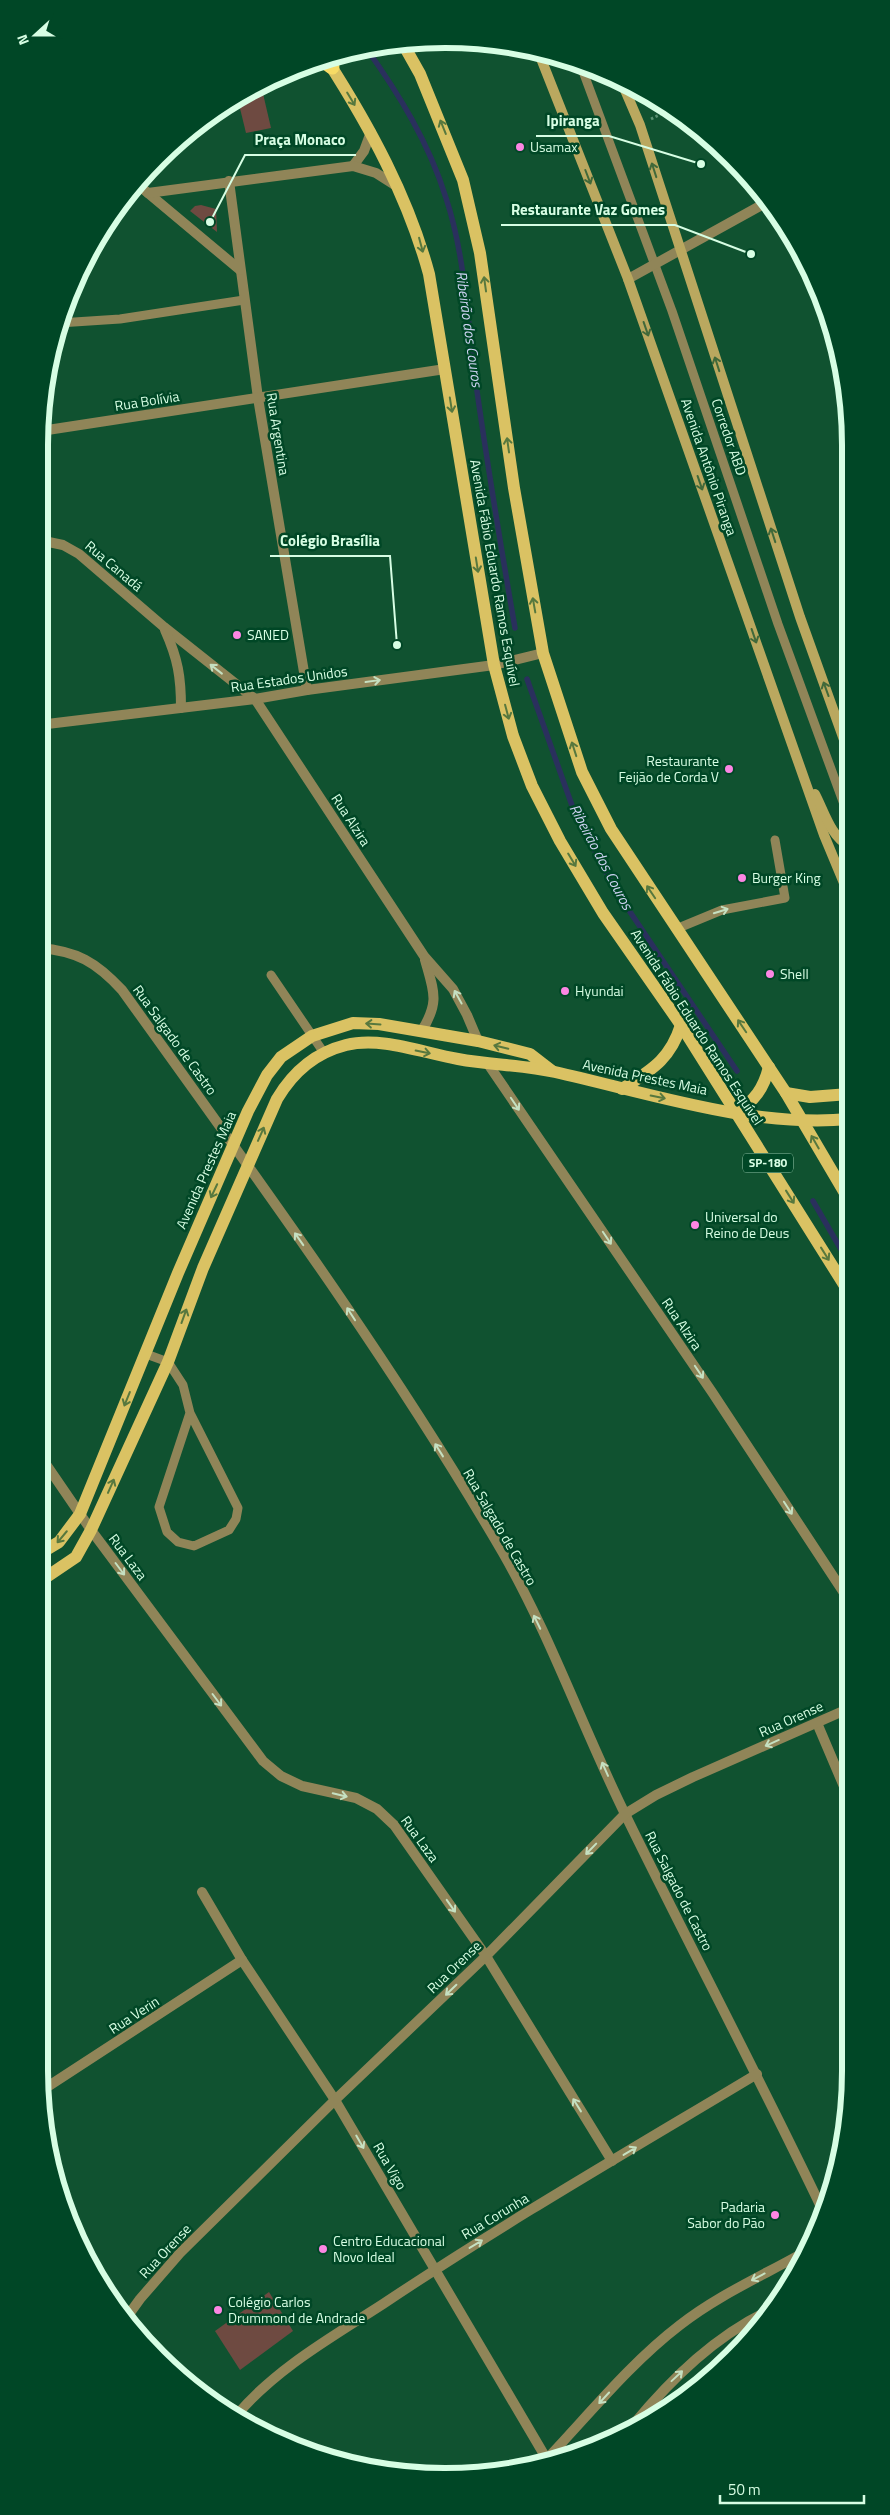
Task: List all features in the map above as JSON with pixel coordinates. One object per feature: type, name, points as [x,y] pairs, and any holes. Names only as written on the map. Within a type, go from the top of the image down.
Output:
[{"type":"main road","points":[[406,49],[420,74],[463,180],[480,253],[514,488],[542,653],[589,788],[611,829],[786,1093],[842,1188]]},
{"type":"main road","name":"Avenida Antônio Piranga","points":[[541,59],[628,278],[824,835],[842,878]]},
{"type":"main road","name":"Avenida Fábio Eduardo Ramos Esquível","points":[[329,65],[371,132],[419,237],[429,274],[494,665],[513,736],[532,786],[560,841],[603,913],[681,1025],[842,1281]]},
{"type":"main road","points":[[625,90],[640,125],[800,618],[842,734]]},
{"type":"main road","points":[[798,762],[832,828],[842,841]]},
{"type":"main road","name":"Avenida Prestes Maia","points":[[48,1549],[59,1542],[80,1514],[198,1225],[234,1147],[248,1111],[267,1075],[281,1057],[312,1036],[353,1023],[379,1024],[478,1041],[530,1054],[553,1072]]},
{"type":"main road","points":[[622,1089],[656,1067],[670,1051],[681,1025]]},
{"type":"main road","points":[[456,1059],[472,1051],[478,1041]]},
{"type":"main road","name":"Avenida Prestes Maia","points":[[48,1576],[76,1557],[91,1530],[168,1362],[203,1268],[276,1099],[301,1066],[324,1053],[347,1044],[387,1045],[456,1059],[553,1072],[622,1089],[735,1112],[803,1121],[842,1119]]},
{"type":"main road","points":[[735,1112],[744,1107],[765,1084],[769,1067]]},
{"type":"main road","points":[[786,1093],[810,1097],[842,1095]]},
{"type":"street","points":[[353,166],[364,150],[371,132]]},
{"type":"street","points":[[148,193],[353,166],[376,173],[398,188]]},
{"type":"street","name":"Rua Argentina","points":[[229,181],[258,398],[307,690]]},
{"type":"street","points":[[142,188],[240,270]]},
{"type":"street","points":[[628,278],[762,205]]},
{"type":"street","name":"Rua Bolívia","points":[[48,430],[445,369]]},
{"type":"street","name":"Rua Canadá","points":[[48,542],[63,545],[80,554],[164,627],[255,699]]},
{"type":"street","name":"Rua Canadá","points":[[164,627],[177,657],[181,677],[181,708]]},
{"type":"street","name":"Rua Estados Unidos","points":[[48,724],[255,699],[307,690],[494,665],[542,653]]},
{"type":"street","name":"Rua Alzira","points":[[255,699],[424,956],[453,989],[478,1041]]},
{"type":"street","name":"Rua Salgado de Castro","points":[[48,949],[61,950],[85,958],[104,971],[122,990],[328,1279],[505,1556],[546,1639],[625,1814],[758,2074],[819,2203]]},
{"type":"street","name":"Rua Alzira","points":[[421,1032],[432,1015],[434,1001],[433,988],[424,956]]},
{"type":"street","name":"Rua Alzira","points":[[488,1064],[712,1392],[842,1590]]},
{"type":"street","name":"Rua Laza","points":[[48,1467],[91,1530],[263,1761],[281,1776],[302,1786],[356,1798],[377,1809],[394,1824],[486,1956],[612,2162]]},
{"type":"street","name":"Rua Orense","points":[[130,2312],[140,2298],[180,2253],[335,2100],[486,1956],[625,1814],[686,1781],[842,1712]]},
{"type":"street","points":[[817,1723],[842,1782]]},
{"type":"street","name":"Rua Vigo","points":[[202,1892],[242,1960],[335,2100],[542,2455]]},
{"type":"street","name":"Rua Verin","points":[[48,2086],[242,1960]]},
{"type":"street","name":"Rua Corunha","points":[[240,2411],[275,2377],[434,2269],[758,2074]]},
{"type":"street","points":[[556,2452],[638,2363],[679,2326],[714,2301],[796,2257]]},
{"type":"street","points":[[640,2416],[661,2391],[707,2350],[732,2330],[755,2318]]},
{"type":"lane","name":"Corredor ABD","points":[[584,73],[654,263],[778,624],[842,799]]},
{"type":"lane","points":[[67,322],[120,319],[244,300]]},
{"type":"lane","points":[[676,929],[722,910],[785,898],[775,840]]},
{"type":"lane","points":[[271,975],[324,1053]]},
{"type":"lane","points":[[146,1354],[168,1362],[183,1385],[190,1413],[238,1508],[236,1519],[229,1530],[194,1546],[178,1542],[168,1532],[159,1507],[190,1413]]},
{"type":"shaded area","points":[[263,92],[271,128],[246,133],[239,105]]},
{"type":"shaded area","points":[[201,205],[216,209],[217,232],[190,211],[195,206]]},
{"type":"shaded area","points":[[269,2292],[293,2331],[240,2370],[215,2331]]},
{"type":"waterway","name":"Ribeirão dos Couros","points":[[370,54],[390,83],[422,138],[439,178],[452,219],[461,261],[474,370],[515,628]]},
{"type":"waterway","name":"Ribeirão dos Couros","points":[[527,679],[574,811],[616,891],[737,1071]]},
{"type":"waterway","name":"Ribeirão dos Couros","points":[[813,1201],[842,1251]]},
{"type":"place","name":"Usamax","points":[[520,147]]},
{"type":"place","name":"Ipiranga","points":[[701,164]]},
{"type":"place","name":"Praça Monaco","points":[[210,222]]},
{"type":"place","name":"Restaurante Vaz Gomes","points":[[751,254]]},
{"type":"place","name":"SANED","points":[[237,635]]},
{"type":"place","name":"Colégio Brasília","points":[[397,645]]},
{"type":"place","name":"Restaurante Feijão de Corda V","points":[[729,769]]},
{"type":"place","name":"Burger King","points":[[742,878]]},
{"type":"place","name":"Shell","points":[[770,974]]},
{"type":"place","name":"Hyundai","points":[[565,991]]},
{"type":"place","name":"Universal do Reino de Deus","points":[[695,1225]]},
{"type":"place","name":"Padaria Sabor do Pão","points":[[775,2215]]},
{"type":"place","name":"Centro Educacional Novo Ideal","points":[[323,2249]]},
{"type":"place","name":"Colégio Carlos Drummond de Andrade","points":[[218,2310]]}]
